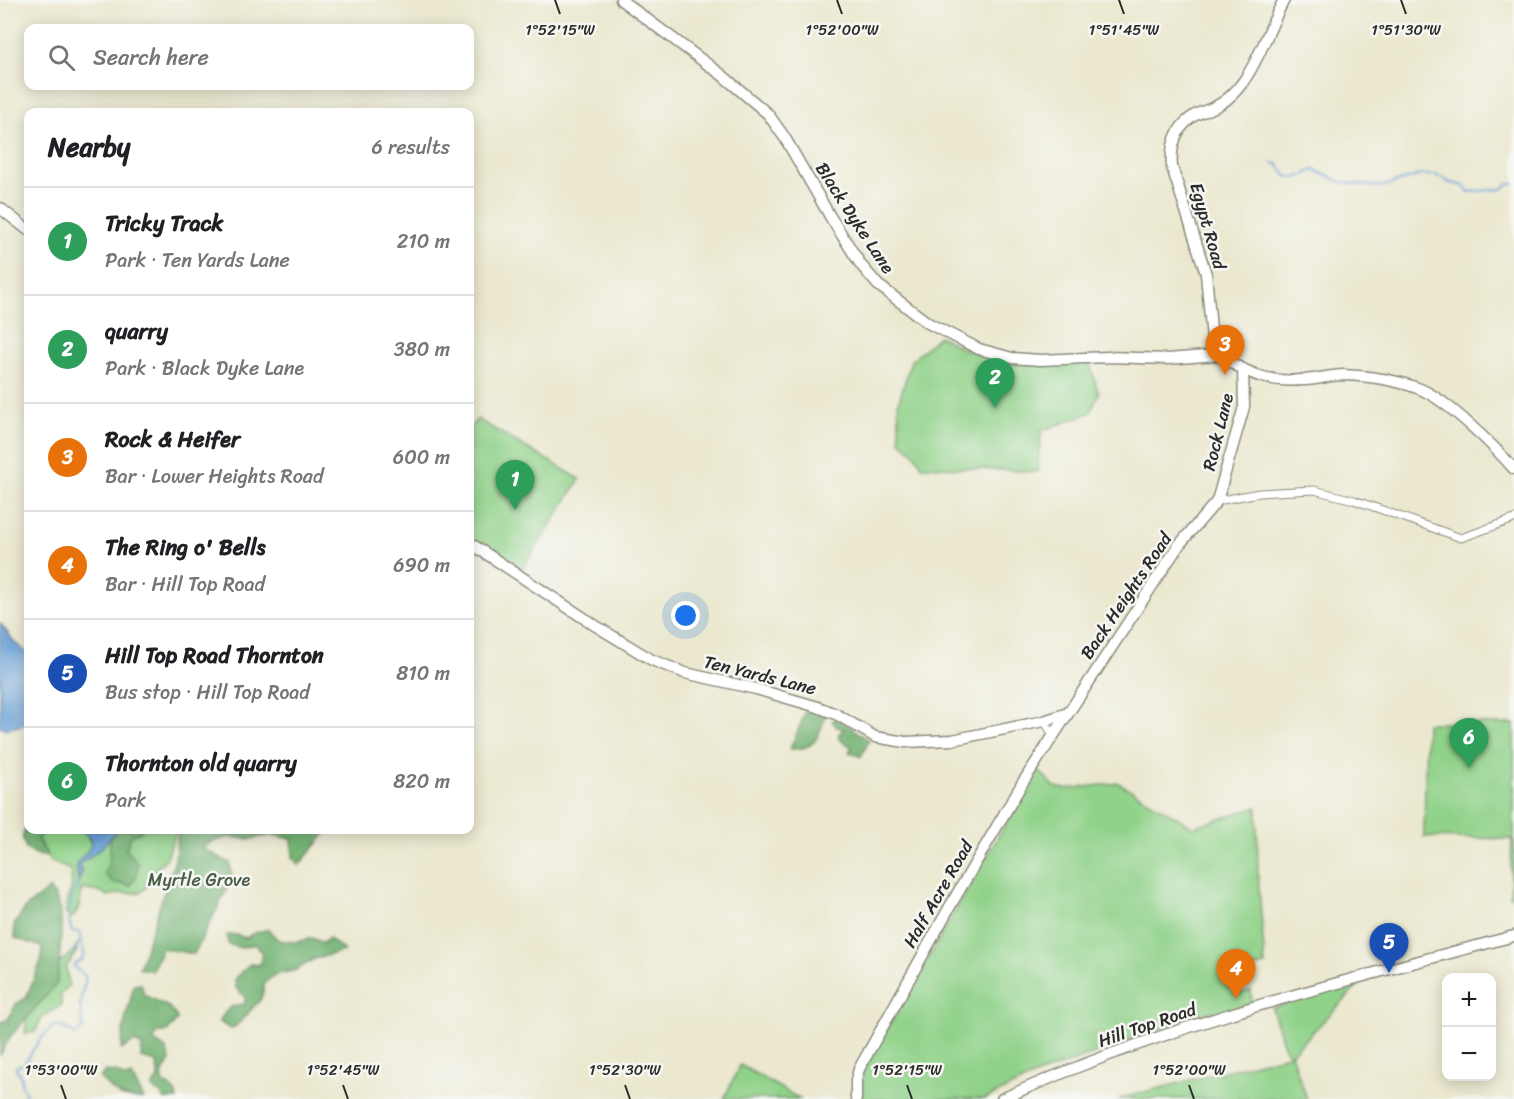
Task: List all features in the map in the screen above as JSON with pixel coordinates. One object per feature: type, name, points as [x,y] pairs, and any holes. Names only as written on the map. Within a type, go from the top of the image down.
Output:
[{"type":"street","name":"Black Dyke Lane","points":[[621,0],[722,75],[768,114],[785,138],[861,265],[878,285],[928,323],[979,349],[1012,358],[1040,360],[1108,357],[1168,359],[1217,355]]},
{"type":"street","name":"Egypt Road","points":[[1217,355],[1212,339],[1206,274],[1172,167],[1171,154],[1178,133],[1185,123],[1195,115],[1230,98],[1241,84],[1254,65],[1284,0]]},
{"type":"street","points":[[0,208],[24,227]]},
{"type":"street","points":[[1217,355],[1256,376],[1274,380],[1301,381],[1341,375],[1374,378],[1420,389],[1449,407],[1514,469]]},
{"type":"street","name":"Rock Lane","points":[[1216,501],[1244,407],[1243,369]]},
{"type":"street","points":[[1216,501],[1259,494],[1314,490],[1354,500],[1461,538],[1514,519]]},
{"type":"street","name":"Back Heights Road","points":[[1068,713],[1179,545],[1216,501]]},
{"type":"street","name":"Ten Yards Lane","points":[[474,546],[652,660],[685,673],[808,703],[836,714],[875,737],[905,742],[952,740],[1068,713]]},
{"type":"street","name":"Half Acre Road","points":[[856,1099],[856,1080],[859,1069],[997,825],[1068,713]]},
{"type":"street","points":[[1044,720],[1054,735]]},
{"type":"street","name":"Hill Top Road","points":[[1002,1099],[1099,1059],[1196,1024],[1395,966],[1514,936]]},
{"type":"green space","points":[[939,336],[964,349],[1011,364],[1089,362],[1099,394],[1090,413],[1041,431],[1038,472],[922,466],[915,454],[900,441],[898,404],[911,361]]},
{"type":"green space","points":[[477,419],[580,479],[519,574],[474,545],[474,423]]},
{"type":"green space","points":[[807,709],[826,715],[821,729],[811,744],[799,749],[790,749]]},
{"type":"green space","points":[[836,718],[869,740],[861,757],[849,752],[852,747],[840,740],[838,735],[844,729],[837,727],[832,721]]},
{"type":"green space","points":[[1426,723],[1514,724],[1514,896],[1510,896],[1512,839],[1424,837]]},
{"type":"green space","points":[[1037,769],[1055,787],[1066,789],[1119,783],[1193,827],[1257,807],[1258,874],[1265,965],[1232,974],[1238,994],[1251,990],[1252,1004],[1213,1015],[1213,1011],[1109,1047],[1102,1032],[1095,1035],[1101,1051],[1039,1074],[985,1099],[862,1099],[862,1073]]},
{"type":"green space","points":[[24,832],[24,834],[41,834],[37,839],[48,856],[41,856],[27,850],[23,838]]},
{"type":"green space","points":[[41,834],[86,834],[92,846],[90,851],[77,863],[77,877],[80,864],[101,848],[113,834],[175,834],[167,858],[149,876],[146,888],[139,893],[107,896],[104,893],[81,889],[77,910],[70,919],[66,914],[67,900],[72,887],[71,870],[49,861],[37,838]]},
{"type":"green space","points":[[114,834],[135,834],[131,836],[126,849],[138,864],[136,877],[130,886],[113,883],[105,874],[110,857],[110,839]]},
{"type":"green space","name":"Myrtle Grove","points":[[178,834],[326,834],[299,865],[293,858],[292,839],[273,835],[251,839],[230,837],[213,841],[202,848],[230,863],[232,879],[194,954],[162,948],[152,971],[139,968],[175,860]]},
{"type":"green space","points":[[49,889],[55,896],[61,911],[57,983],[10,1037],[0,1056],[0,1023],[8,1019],[16,1004],[26,998],[41,961],[42,947],[15,938],[14,925],[26,907]]},
{"type":"green space","points":[[268,929],[278,940],[296,942],[312,938],[323,943],[329,938],[344,951],[314,959],[296,970],[274,975],[265,983],[261,999],[231,1029],[219,1022],[229,1008],[245,1004],[245,997],[236,988],[235,979],[250,964],[260,965],[262,953],[255,944],[241,948],[228,944],[227,935],[246,938]]},
{"type":"green space","points":[[77,945],[77,951],[66,967],[69,985],[61,994],[61,1005],[42,1018],[35,1032],[25,1033],[27,1017],[57,983],[59,962],[69,956]]},
{"type":"green space","points":[[1355,982],[1359,985],[1291,1054],[1285,1049],[1272,1008]]},
{"type":"green space","points":[[141,984],[144,995],[169,1007],[178,1019],[167,1032],[159,1032],[153,1040],[166,1049],[170,1060],[163,1073],[162,1083],[174,1089],[177,1099],[163,1099],[162,1095],[152,1088],[158,1077],[157,1062],[141,1058],[142,1046],[134,1042],[121,1050],[124,1025],[134,985]]},
{"type":"green space","points":[[1291,1054],[1307,1099],[1118,1099]]},
{"type":"green space","points":[[740,1065],[800,1099],[724,1099]]},
{"type":"green space","points":[[105,1071],[116,1072],[125,1078],[132,1076],[144,1099],[124,1097],[115,1092],[100,1078]]},
{"type":"water","points":[[0,623],[16,644],[24,650],[24,725],[6,729],[0,727]]},
{"type":"water","points":[[113,834],[101,848],[80,864],[82,872],[78,883],[77,863],[88,851],[91,843],[87,835]]},
{"type":"waterway","points":[[1272,163],[1278,164],[1286,176],[1296,178],[1314,170],[1341,182],[1380,187],[1421,175],[1442,177],[1448,182],[1464,186],[1468,192],[1502,189],[1508,184],[1514,184]]},
{"type":"waterway","points":[[23,1099],[26,1094],[16,1068],[24,1065],[41,1039],[56,1025],[71,1031],[75,1036],[83,1028],[80,1004],[86,977],[74,967],[82,960],[84,954],[79,932],[72,932],[69,919],[71,901],[78,883]]},
{"type":"waterway","points":[[74,952],[80,942]]},
{"type":"place","name":"Rock & Heifer","points":[[1225,375]]},
{"type":"place","name":"quarry","points":[[995,408]]},
{"type":"place","name":"Tricky Track","points":[[515,510]]},
{"type":"place","name":"Thornton old quarry","points":[[1469,768]]},
{"type":"place","name":"Hill Top Road Thornton","points":[[1389,973]]},
{"type":"place","name":"The Ring o' Bells","points":[[1236,999]]}]
